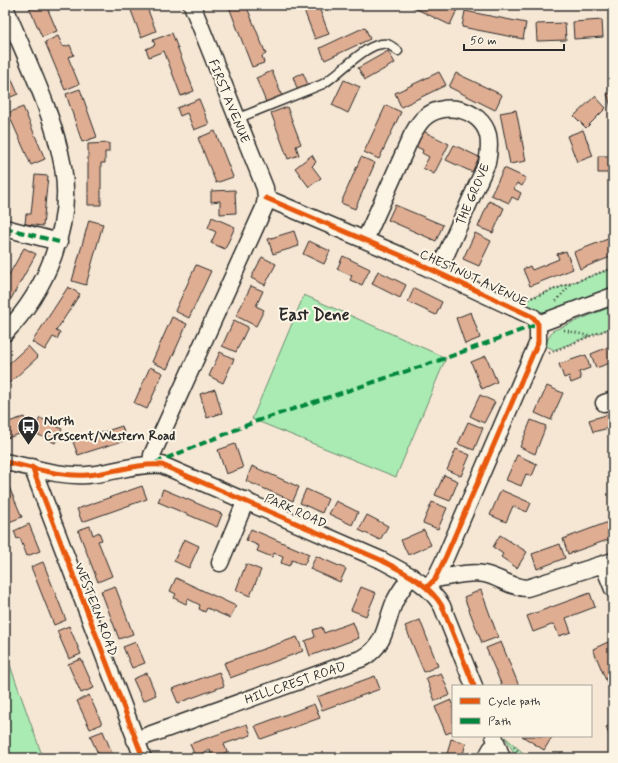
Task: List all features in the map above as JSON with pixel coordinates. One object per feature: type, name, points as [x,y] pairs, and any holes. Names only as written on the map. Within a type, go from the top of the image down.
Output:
[{"type":"street","name":"FIRST AVENUE","points":[[192,5],[236,119],[265,188],[266,198]]},
{"type":"street","points":[[5,7],[44,104],[59,150],[63,169],[65,191],[59,242],[51,266],[40,286],[14,324],[5,333]]},
{"type":"street","name":"THE GROVE","points":[[364,240],[412,135],[423,119],[436,111],[449,108],[472,114],[482,123],[488,134],[490,148],[486,163],[438,272]]},
{"type":"street","points":[[5,462],[84,475],[151,464],[152,455],[264,208],[266,198]]},
{"type":"street","name":"CHESTNUT AVENUE","points":[[266,198],[438,272],[533,317],[538,324]]},
{"type":"street","points":[[5,228],[59,242]]},
{"type":"street","points":[[431,583],[446,556],[538,342],[538,324],[613,296]]},
{"type":"street","name":"PARK ROAD","points":[[151,464],[162,465],[246,500],[367,553],[411,576],[431,583],[442,606],[474,685]]},
{"type":"street","name":"WESTERN ROAD","points":[[32,467],[143,758]]},
{"type":"street","points":[[220,563],[246,500]]},
{"type":"street","points":[[431,583],[473,573],[484,574],[520,588],[528,588],[608,563],[613,589]]},
{"type":"street","name":"HILLCREST ROAD","points":[[135,740],[368,656],[378,646],[394,602],[411,576]]},
{"type":"street","points":[[486,758],[487,753],[497,746]]},
{"type":"lane","points":[[236,119],[324,84],[361,54],[381,44],[389,44],[398,51]]},
{"type":"path","points":[[508,306],[613,268]]},
{"type":"path","points":[[530,360],[613,327]]},
{"type":"green space","points":[[613,268],[613,290],[548,312],[537,311],[519,302]]},
{"type":"green space","points":[[304,295],[446,358],[396,477],[252,419]]},
{"type":"green space","points":[[613,306],[613,327],[554,350],[545,345],[552,331]]},
{"type":"green space","points":[[5,651],[43,758],[5,758]]},
{"type":"green space","points":[[505,737],[529,758],[517,758]]},
{"type":"building","points":[[28,5],[46,5],[57,31],[42,37]]},
{"type":"building","points":[[129,5],[146,5],[156,31],[141,37]]},
{"type":"building","points":[[235,5],[246,5],[266,54],[262,56],[264,63],[252,67],[229,7]]},
{"type":"building","points":[[302,5],[318,5],[329,34],[315,39]]},
{"type":"building","points":[[408,5],[447,5],[457,10],[450,25]]},
{"type":"building","points":[[465,11],[526,23],[523,39],[462,27]]},
{"type":"building","points":[[602,20],[603,37],[574,39],[573,22]]},
{"type":"building","points":[[565,23],[566,40],[537,41],[536,24]]},
{"type":"building","points":[[365,27],[370,39],[325,60],[320,48]]},
{"type":"building","points":[[172,33],[194,91],[181,96],[164,51],[149,57],[146,49],[155,45],[153,40]]},
{"type":"building","points":[[58,36],[63,47],[70,45],[74,55],[68,57],[79,84],[65,90],[45,42]]},
{"type":"building","points":[[388,51],[395,63],[365,80],[358,68]]},
{"type":"building","points":[[5,64],[18,94],[6,99],[5,96]]},
{"type":"building","points":[[272,71],[282,96],[266,102],[256,78]]},
{"type":"building","points":[[439,72],[446,85],[401,107],[395,93]]},
{"type":"building","points":[[303,73],[309,87],[298,91],[293,77]]},
{"type":"building","points":[[456,73],[502,95],[495,110],[449,87]]},
{"type":"building","points":[[344,80],[360,87],[348,113],[332,105]]},
{"type":"building","points":[[80,89],[97,137],[82,142],[66,94]]},
{"type":"building","points":[[613,92],[613,109],[612,110],[607,94]]},
{"type":"building","points":[[595,96],[606,108],[586,128],[574,116]]},
{"type":"building","points":[[199,99],[209,124],[194,130],[187,113],[180,116],[177,108]]},
{"type":"building","points":[[386,105],[401,112],[379,159],[364,152]]},
{"type":"building","points":[[23,107],[45,159],[31,165],[8,113]]},
{"type":"building","points":[[287,107],[301,144],[296,146],[299,155],[288,159],[271,113]]},
{"type":"building","points":[[516,110],[526,161],[510,164],[500,113]]},
{"type":"building","points":[[583,130],[593,156],[577,162],[567,136]]},
{"type":"building","points":[[215,131],[233,177],[216,183],[198,138]]},
{"type":"building","points":[[423,131],[449,144],[434,174],[423,168],[429,157],[422,153],[423,150],[415,146]]},
{"type":"building","points":[[109,143],[109,152],[105,152],[105,163],[101,163],[101,205],[88,205],[88,144]]},
{"type":"building","points":[[454,145],[479,157],[472,172],[446,160]]},
{"type":"building","points":[[312,155],[316,162],[312,166],[321,178],[309,187],[295,168]]},
{"type":"building","points":[[598,156],[613,156],[613,177],[611,177],[611,173],[598,173]]},
{"type":"building","points":[[361,157],[375,163],[355,209],[341,203]]},
{"type":"building","points":[[504,168],[526,178],[522,186],[517,183],[514,189],[521,193],[518,200],[512,197],[509,203],[491,195]]},
{"type":"building","points":[[35,175],[48,176],[43,226],[25,224],[26,214],[31,214]]},
{"type":"building","points":[[235,190],[236,213],[220,214],[220,201],[211,202],[211,191]]},
{"type":"building","points":[[489,201],[504,208],[493,233],[478,227]]},
{"type":"building","points":[[395,205],[443,225],[436,241],[388,220]]},
{"type":"building","points":[[212,217],[235,227],[225,249],[211,243],[216,232],[208,228]]},
{"type":"building","points":[[89,220],[103,224],[86,285],[72,281]]},
{"type":"building","points":[[294,231],[299,246],[273,254],[268,239]]},
{"type":"building","points":[[475,233],[491,241],[479,266],[463,259]]},
{"type":"building","points":[[613,237],[613,256],[580,269],[574,252]]},
{"type":"building","points":[[309,241],[330,251],[324,264],[303,254]]},
{"type":"building","points":[[24,248],[36,254],[11,299],[5,295],[5,282]]},
{"type":"building","points":[[566,251],[573,269],[530,286],[523,269],[530,266],[532,270],[559,259],[557,254]]},
{"type":"building","points":[[343,256],[370,269],[362,285],[350,280],[352,276],[337,269]]},
{"type":"building","points":[[262,257],[276,264],[265,285],[251,278]]},
{"type":"building","points":[[196,265],[211,271],[189,318],[175,311]]},
{"type":"building","points":[[378,271],[406,285],[400,298],[372,284]]},
{"type":"building","points":[[251,286],[263,291],[256,306],[264,310],[256,326],[236,316]]},
{"type":"building","points":[[68,287],[80,294],[56,331],[60,333],[57,339],[53,337],[45,350],[32,342]]},
{"type":"building","points":[[414,288],[442,302],[436,315],[408,302]]},
{"type":"building","points":[[471,312],[480,338],[465,344],[456,318]]},
{"type":"building","points":[[172,317],[187,324],[167,369],[152,362]]},
{"type":"building","points":[[234,320],[248,327],[236,352],[222,346]]},
{"type":"building","points":[[613,345],[613,362],[596,368],[591,354]]},
{"type":"building","points":[[28,346],[38,357],[5,387],[5,367]]},
{"type":"building","points":[[220,352],[234,359],[223,383],[209,376]]},
{"type":"building","points":[[586,355],[590,368],[579,372],[581,379],[571,383],[569,376],[564,378],[559,364]]},
{"type":"building","points":[[486,356],[497,382],[482,389],[471,362]]},
{"type":"building","points":[[150,367],[163,373],[147,409],[134,403]]},
{"type":"building","points":[[547,386],[563,393],[551,420],[535,413]]},
{"type":"building","points":[[215,389],[222,413],[207,418],[200,394]]},
{"type":"building","points":[[480,395],[495,402],[484,423],[470,416]]},
{"type":"building","points":[[613,413],[613,427],[593,432],[589,420]]},
{"type":"building","points":[[24,417],[29,431],[7,438],[5,423]]},
{"type":"building","points":[[40,418],[62,429],[55,443],[33,432]]},
{"type":"building","points":[[531,420],[546,426],[535,454],[520,447]]},
{"type":"building","points":[[468,422],[483,428],[474,450],[458,444]]},
{"type":"building","points":[[122,426],[126,440],[78,455],[73,442]]},
{"type":"building","points":[[235,444],[243,468],[226,474],[218,450]]},
{"type":"building","points":[[456,449],[470,455],[461,476],[447,470]]},
{"type":"building","points":[[517,455],[537,464],[532,476],[526,474],[521,486],[506,480]]},
{"type":"building","points":[[252,466],[299,487],[293,501],[246,481]]},
{"type":"building","points":[[444,475],[458,481],[450,501],[435,495]]},
{"type":"building","points":[[142,486],[147,499],[82,522],[77,509]]},
{"type":"building","points":[[9,487],[22,517],[9,522],[5,513],[5,488]]},
{"type":"building","points":[[163,489],[222,514],[217,527],[158,502]]},
{"type":"building","points":[[306,489],[328,499],[322,513],[300,503]]},
{"type":"building","points":[[501,490],[531,503],[527,512],[513,506],[506,522],[490,515]]},
{"type":"building","points":[[336,501],[358,512],[352,525],[329,514]]},
{"type":"building","points":[[432,502],[447,508],[438,529],[423,523]]},
{"type":"building","points":[[367,515],[388,526],[380,540],[359,530]]},
{"type":"building","points":[[611,521],[613,538],[568,554],[563,539]]},
{"type":"building","points":[[29,524],[40,551],[27,556],[20,538],[17,539],[14,531]]},
{"type":"building","points":[[90,526],[93,535],[99,532],[102,540],[98,541],[112,576],[98,582],[78,530]]},
{"type":"building","points":[[251,529],[309,554],[304,565],[292,560],[289,566],[281,563],[283,557],[274,553],[272,557],[257,551],[259,546],[246,540]]},
{"type":"building","points":[[424,530],[431,545],[408,555],[401,540]]},
{"type":"building","points":[[500,535],[527,552],[517,568],[501,557],[503,554],[493,547]]},
{"type":"building","points":[[184,539],[199,546],[189,568],[174,561]]},
{"type":"building","points":[[560,544],[565,558],[537,569],[532,554]]},
{"type":"building","points":[[316,556],[346,569],[340,582],[310,569]]},
{"type":"building","points":[[43,562],[66,620],[54,625],[31,567]]},
{"type":"building","points":[[246,564],[261,570],[250,596],[236,590]]},
{"type":"building","points":[[176,578],[236,606],[230,618],[207,608],[205,612],[199,609],[200,605],[188,599],[186,604],[174,598],[176,594],[170,591]]},
{"type":"building","points":[[115,586],[133,634],[119,639],[101,591]]},
{"type":"building","points":[[361,587],[376,593],[366,616],[351,610]]},
{"type":"building","points":[[481,590],[498,637],[482,643],[464,597]]},
{"type":"building","points":[[590,593],[595,607],[566,618],[571,632],[559,636],[554,624],[533,632],[527,616]]},
{"type":"building","points":[[420,620],[438,666],[424,672],[405,626]]},
{"type":"building","points":[[353,622],[359,638],[310,656],[305,641],[315,637],[313,630],[322,627],[324,633]]},
{"type":"building","points":[[69,626],[81,654],[69,659],[57,631]]},
{"type":"building","points":[[297,637],[303,651],[230,678],[224,663]]},
{"type":"building","points":[[136,642],[145,663],[132,668],[123,647]]},
{"type":"building","points":[[501,642],[519,685],[502,685],[486,648]]},
{"type":"building","points":[[608,642],[613,653],[613,697],[593,649]]},
{"type":"building","points":[[81,659],[94,688],[81,693],[68,664]]},
{"type":"building","points":[[219,672],[224,686],[178,703],[172,689]]},
{"type":"building","points":[[147,673],[156,695],[143,701],[133,679]]},
{"type":"building","points":[[441,673],[450,695],[435,701],[426,678]]},
{"type":"building","points":[[375,676],[380,689],[322,710],[317,697]]},
{"type":"building","points":[[89,695],[102,724],[90,729],[77,701]]},
{"type":"building","points":[[451,700],[452,731],[446,734],[435,707]]},
{"type":"building","points":[[314,704],[320,718],[261,739],[255,726]]},
{"type":"building","points":[[247,724],[251,735],[224,744],[227,752],[212,757],[210,750],[195,756],[190,744]]},
{"type":"building","points":[[613,724],[613,744],[606,727]]},
{"type":"building","points":[[103,731],[114,758],[94,758],[99,756],[90,736]]},
{"type":"building","points":[[524,737],[552,737],[544,750]]},
{"type":"building","points":[[451,739],[466,743],[462,758],[446,758]]},
{"type":"building","points":[[563,753],[564,758],[548,758]]},
{"type":"marked path","points":[[5,228],[59,242]]},
{"type":"marked path","points":[[155,463],[257,421],[446,358],[538,324]]},
{"type":"cycle path","points":[[266,198],[400,255],[533,317],[538,324],[538,342],[446,556],[435,579],[427,587]]},
{"type":"cycle path","points":[[5,462],[66,475],[87,475],[143,465],[162,465],[381,560],[399,569],[423,585],[442,606],[474,685]]},
{"type":"cycle path","points":[[32,467],[143,758]]},
{"type":"place","name":"North Crescent/Western Road","points":[[28,446]]},
{"type":"district","name":"East Dene","points":[[314,314]]}]
